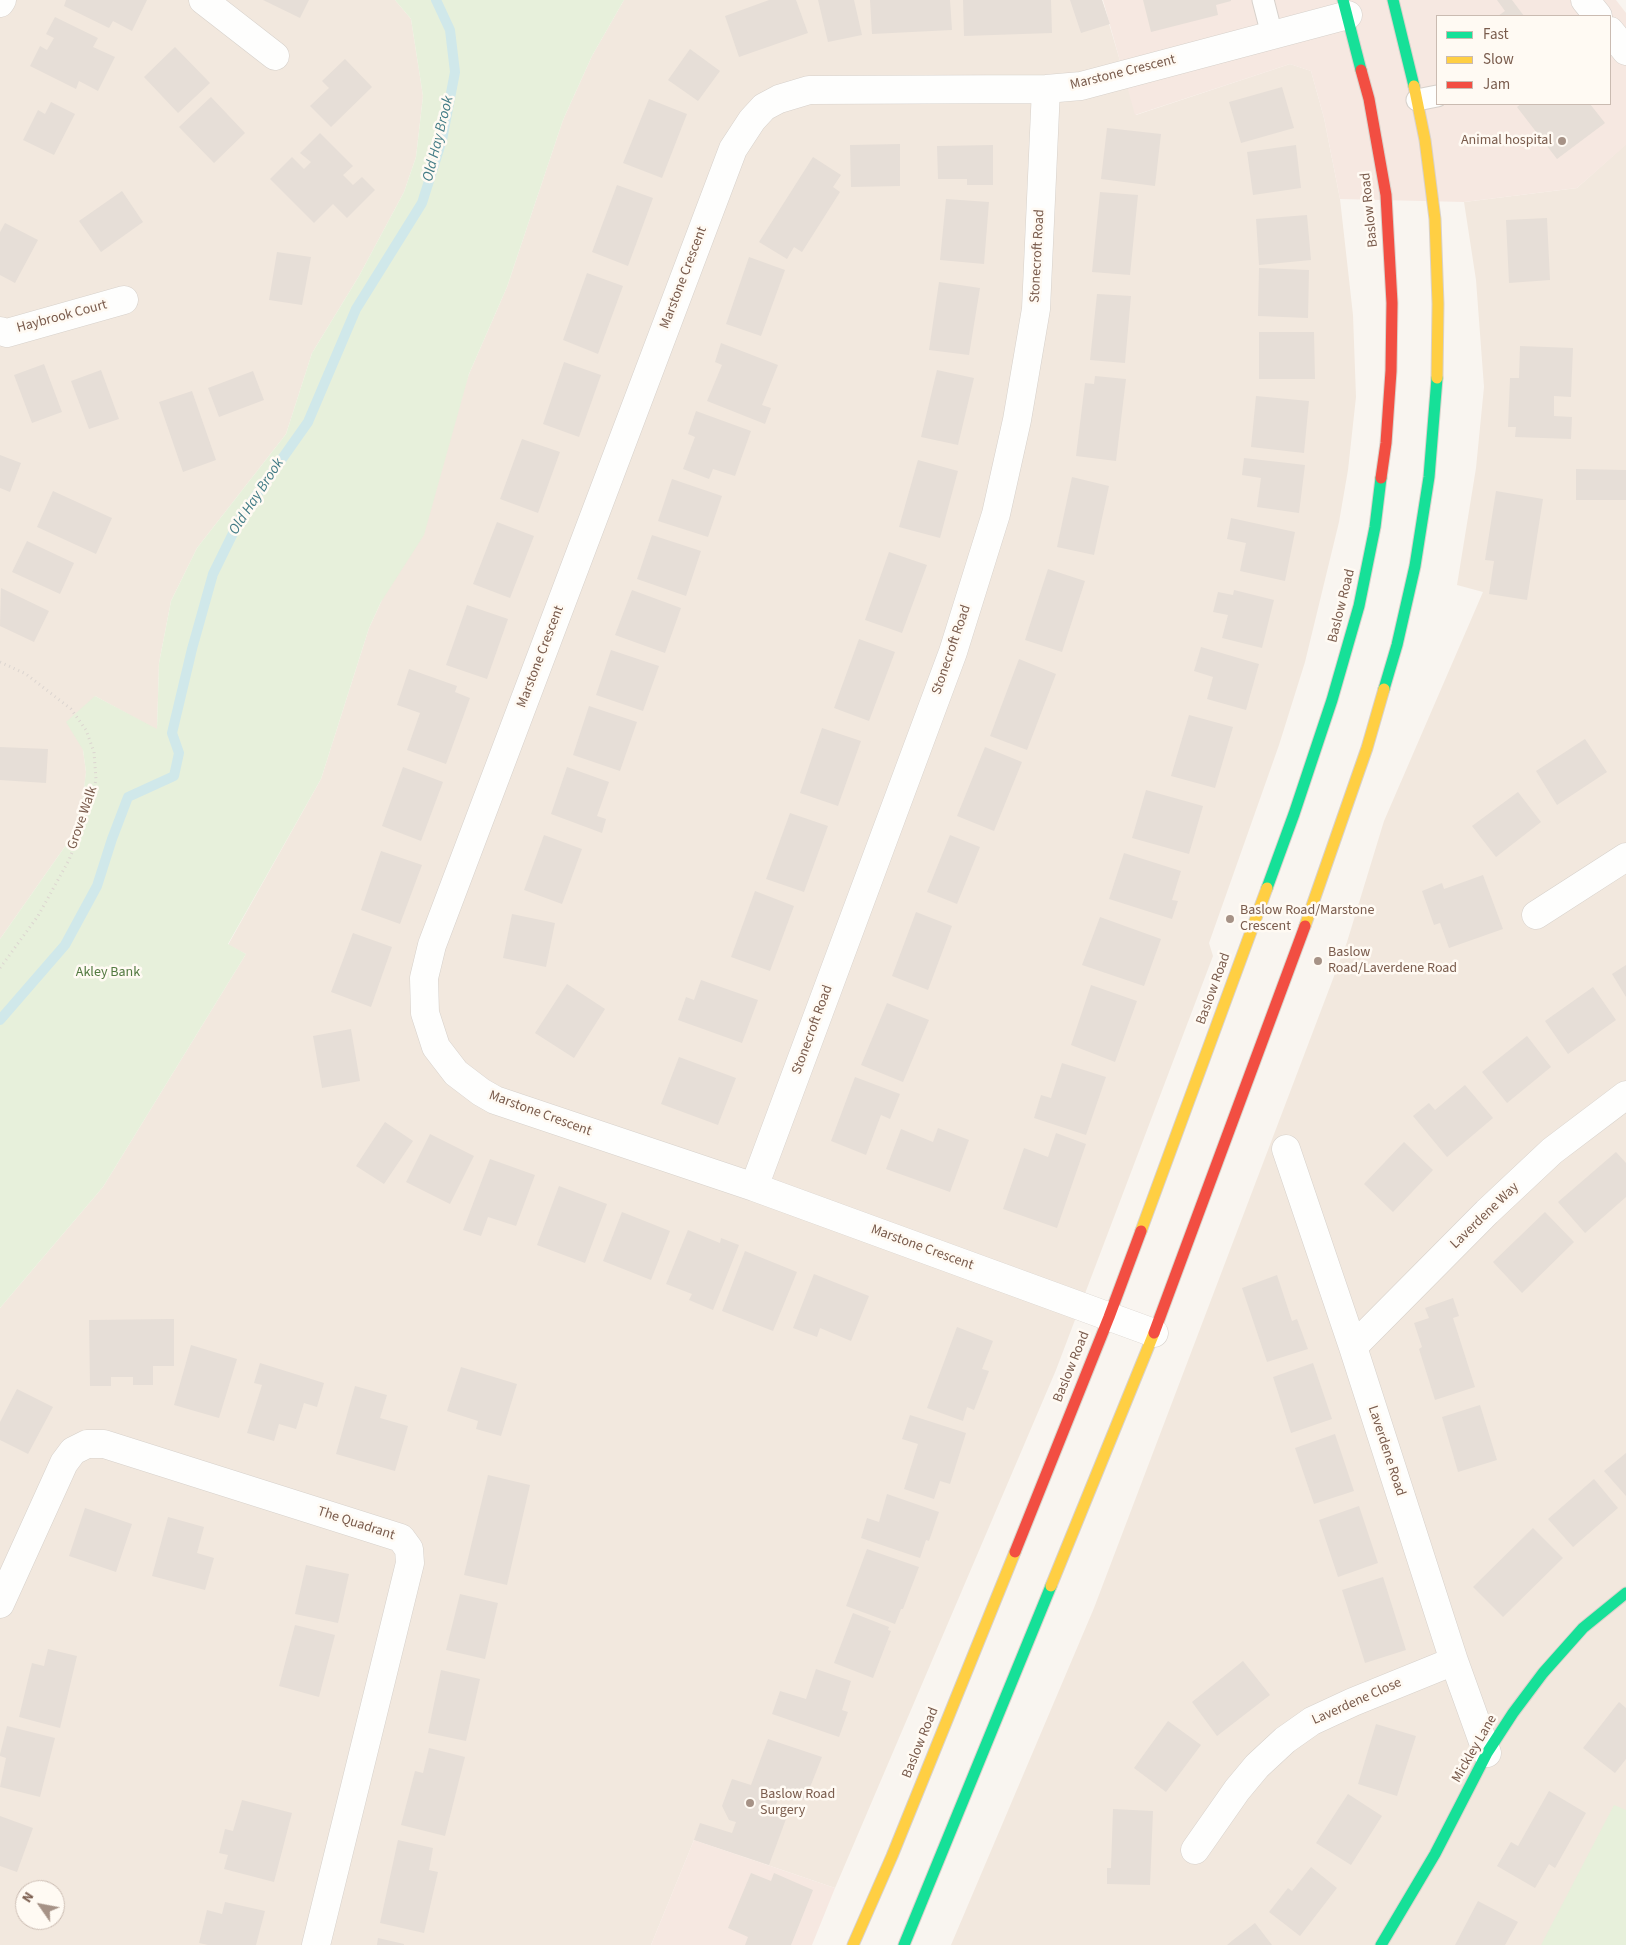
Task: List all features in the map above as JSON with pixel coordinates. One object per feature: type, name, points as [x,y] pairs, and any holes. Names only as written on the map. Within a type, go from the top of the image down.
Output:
[{"type":"main road","points":[[904,1945],[1154,1333],[1295,954],[1367,748],[1397,645],[1415,566],[1429,477],[1436,391],[1438,304],[1435,219],[1425,140],[1393,0]]},
{"type":"main road","name":"Baslow Road","points":[[853,1945],[896,1846],[1109,1317],[1297,804],[1332,700],[1359,606],[1375,527],[1386,443],[1391,370],[1392,303],[1386,194],[1369,99],[1346,8]]},
{"type":"main road","name":"Mickley Lane","points":[[1381,1945],[1435,1854],[1487,1754],[1513,1713],[1543,1673],[1583,1628],[1626,1593]]},
{"type":"street","points":[[203,0],[275,56]]},
{"type":"street","points":[[1585,0],[1597,15]]},
{"type":"street","name":"Marstone Crescent","points":[[1154,1333],[754,1187],[495,1100],[480,1092],[456,1073],[436,1047],[425,1013],[424,978],[432,945],[733,149],[741,134],[764,107],[786,96],[809,90],[1046,89],[1081,86],[1272,35],[1346,8]]},
{"type":"street","points":[[1611,32],[1626,52]]},
{"type":"street","name":"Stonecroft Road","points":[[754,1187],[953,652],[996,514],[1017,420],[1036,309],[1046,89]]},
{"type":"street","name":"Haybrook Court","points":[[0,331],[7,333],[124,300]]},
{"type":"street","points":[[1536,915],[1626,857]]},
{"type":"street","name":"Laverdene Way","points":[[1353,1347],[1487,1212],[1552,1151],[1626,1095]]},
{"type":"street","name":"Laverdene Road","points":[[1286,1148],[1353,1347],[1454,1661],[1487,1754]]},
{"type":"street","name":"The Quadrant","points":[[0,1604],[64,1463],[73,1451],[87,1444],[104,1444],[401,1538],[409,1549],[410,1563],[316,1945]]},
{"type":"street","name":"Laverdene Close","points":[[1195,1850],[1237,1790],[1257,1766],[1285,1740],[1312,1721],[1353,1702],[1454,1661]]},
{"type":"lane","points":[[1263,0],[1272,35]]},
{"type":"lane","points":[[1417,100],[1436,96]]},
{"type":"path","name":"Grove Walk","points":[[0,662],[26,674],[71,709],[86,730],[94,752],[96,779],[92,801],[69,860],[38,916],[0,968]]},
{"type":"shaded area","points":[[0,0],[395,0],[411,19],[423,96],[416,157],[404,192],[359,276],[312,353],[286,434],[197,548],[171,601],[159,663],[157,730],[95,696],[83,750],[86,772],[83,796],[73,835],[0,939]]},
{"type":"shaded area","points":[[624,0],[1102,0],[1136,115],[1290,64],[1311,71],[1324,118],[1340,199],[1353,315],[1356,397],[1348,470],[1339,522],[1305,662],[1279,745],[1209,943],[1213,956],[1056,1370],[835,1888],[694,1840],[651,1945],[0,1945],[0,1308],[103,1187],[246,954],[228,945],[321,779],[369,628],[381,602],[469,374],[507,287],[563,120],[592,56]]},
{"type":"shaded area","points":[[1103,0],[1616,0],[1626,13],[1626,145],[1577,188],[1464,202],[1340,199],[1324,118],[1311,71],[1290,64],[1135,115]]},
{"type":"shaded area","points":[[1626,144],[1626,1945],[951,1945],[1094,1608],[1347,942],[1384,821],[1483,592],[1457,585],[1476,468],[1484,387],[1476,280],[1464,202],[1577,188]]},
{"type":"shaded area","points":[[694,1840],[835,1888],[812,1945],[651,1945]]},
{"type":"green space","name":"Akley Bank","points":[[395,0],[624,0],[592,56],[563,120],[507,287],[469,374],[424,535],[381,602],[369,628],[321,779],[228,944],[246,954],[103,1187],[0,1308],[0,939],[73,835],[83,796],[86,772],[83,750],[66,722],[95,696],[157,729],[159,663],[171,601],[197,548],[286,434],[312,353],[359,276],[404,192],[416,157],[423,96],[411,19]]},
{"type":"green space","points":[[1614,1805],[1626,1810],[1626,1945],[1541,1945]]},
{"type":"building","points":[[66,0],[147,0],[132,31],[113,21],[109,28],[64,6]]},
{"type":"building","points":[[263,0],[309,0],[300,18]]},
{"type":"building","points":[[769,0],[796,0],[808,33],[739,57],[725,16]]},
{"type":"building","points":[[818,0],[854,0],[862,35],[828,42]]},
{"type":"building","points":[[870,0],[950,0],[952,30],[872,34]]},
{"type":"building","points":[[963,0],[1051,0],[1052,33],[964,36]]},
{"type":"building","points":[[1070,0],[1102,0],[1110,24],[1081,33]]},
{"type":"building","points":[[1143,0],[1231,1],[1216,5],[1218,15],[1151,32]]},
{"type":"building","points":[[1497,0],[1512,0],[1523,15],[1499,15],[1505,11]]},
{"type":"building","points":[[55,17],[98,38],[93,47],[115,57],[98,91],[79,81],[76,89],[30,66],[40,46],[47,50],[54,38],[46,34]]},
{"type":"building","points":[[175,47],[210,83],[178,113],[144,77]]},
{"type":"building","points":[[690,49],[720,71],[698,101],[668,80]]},
{"type":"building","points":[[345,59],[372,87],[331,127],[310,106],[329,88],[322,81]]},
{"type":"building","points":[[1282,87],[1294,128],[1241,143],[1229,102]]},
{"type":"building","points":[[211,97],[245,133],[214,163],[179,127]]},
{"type":"building","points":[[649,99],[687,114],[662,178],[623,163]]},
{"type":"building","points":[[51,102],[75,114],[54,155],[23,140],[38,110],[45,114]]},
{"type":"building","name":"Animal hospital","points":[[1520,105],[1591,105],[1605,123],[1557,159],[1517,107]]},
{"type":"building","points":[[1107,128],[1161,134],[1155,186],[1101,179]]},
{"type":"building","points":[[320,133],[353,166],[343,175],[353,185],[362,177],[375,190],[347,218],[333,204],[314,223],[270,179],[292,157],[304,169],[311,162],[300,153]]},
{"type":"building","points":[[900,144],[900,186],[851,187],[850,145]]},
{"type":"building","points":[[993,145],[993,185],[967,185],[967,179],[938,179],[937,146]]},
{"type":"building","points":[[1296,145],[1301,188],[1253,195],[1247,152]]},
{"type":"building","points":[[813,157],[841,175],[833,187],[840,192],[802,252],[794,247],[787,259],[759,242]]},
{"type":"building","points":[[617,185],[653,198],[628,266],[592,252]]},
{"type":"building","points":[[122,191],[143,222],[101,252],[79,221]]},
{"type":"building","points":[[1100,192],[1138,195],[1130,275],[1092,272]]},
{"type":"building","points":[[946,199],[989,202],[984,264],[940,260]]},
{"type":"building","points":[[1307,215],[1311,260],[1259,265],[1256,219]]},
{"type":"building","points":[[1547,218],[1550,280],[1509,283],[1506,220]]},
{"type":"building","points":[[5,223],[38,240],[15,283],[0,275],[0,232]]},
{"type":"building","points":[[277,252],[311,257],[302,305],[269,300]]},
{"type":"building","points":[[749,257],[785,270],[761,336],[726,324]]},
{"type":"building","points":[[1259,268],[1309,270],[1308,318],[1258,316]]},
{"type":"building","points":[[587,273],[623,286],[598,354],[563,340]]},
{"type":"building","points":[[939,282],[980,288],[969,355],[929,350]]},
{"type":"building","points":[[1097,294],[1131,296],[1125,363],[1090,360]]},
{"type":"building","points":[[1259,332],[1314,332],[1315,379],[1259,379]]},
{"type":"building","points":[[721,343],[778,365],[762,405],[771,408],[765,424],[707,401],[722,365],[715,362]]},
{"type":"building","points":[[1520,346],[1573,348],[1571,397],[1554,396],[1554,416],[1572,417],[1571,439],[1515,437],[1516,427],[1508,427],[1510,378],[1519,378]]},
{"type":"building","points":[[564,362],[601,375],[579,437],[543,424]]},
{"type":"building","points":[[44,364],[62,412],[32,423],[14,375]]},
{"type":"building","points":[[101,370],[119,419],[89,429],[71,381]]},
{"type":"building","points":[[937,370],[974,378],[958,445],[921,437]]},
{"type":"building","points":[[253,371],[264,400],[219,417],[208,388]]},
{"type":"building","points":[[1095,376],[1126,379],[1116,461],[1076,456],[1085,383],[1094,384]]},
{"type":"building","points":[[192,391],[216,460],[183,472],[159,402]]},
{"type":"building","points":[[1256,396],[1309,401],[1304,453],[1251,447]]},
{"type":"building","points":[[696,411],[751,431],[735,476],[713,469],[709,479],[683,469],[695,437],[688,434]]},
{"type":"building","points":[[522,439],[560,452],[538,513],[500,499]]},
{"type":"building","points":[[0,455],[21,463],[10,492],[0,488]]},
{"type":"building","points":[[1244,458],[1305,465],[1299,513],[1257,507],[1261,478],[1242,475]]},
{"type":"building","points":[[918,460],[958,471],[940,538],[899,527]]},
{"type":"building","points":[[1576,469],[1626,470],[1626,500],[1576,500]]},
{"type":"building","points":[[1072,477],[1109,486],[1094,555],[1057,547]]},
{"type":"building","points":[[672,479],[722,496],[708,537],[658,521]]},
{"type":"building","points":[[53,491],[112,518],[96,554],[37,527]]},
{"type":"building","points":[[1496,491],[1543,499],[1527,600],[1489,594],[1494,561],[1485,560]]},
{"type":"building","points":[[1231,518],[1295,532],[1285,581],[1240,571],[1246,543],[1227,539]]},
{"type":"building","points":[[497,522],[534,536],[510,598],[473,584]]},
{"type":"building","points":[[652,535],[701,551],[686,596],[637,579]]},
{"type":"building","points":[[27,541],[74,563],[60,594],[12,572]]},
{"type":"building","points":[[889,552],[927,565],[902,633],[865,620]]},
{"type":"building","points":[[1048,569],[1085,581],[1062,652],[1025,640]]},
{"type":"building","points":[[1,588],[49,611],[34,642],[0,626]]},
{"type":"building","points":[[632,590],[681,608],[665,653],[615,635]]},
{"type":"building","points":[[1234,590],[1274,600],[1262,648],[1222,638],[1228,615],[1213,612],[1218,592],[1233,595]]},
{"type":"building","points":[[467,605],[508,619],[487,679],[446,665]]},
{"type":"building","points":[[859,639],[895,652],[869,721],[834,708]]},
{"type":"building","points":[[1201,647],[1259,664],[1246,710],[1207,699],[1213,677],[1194,671]]},
{"type":"building","points":[[611,650],[659,666],[643,711],[596,695]]},
{"type":"building","points":[[1019,659],[1056,674],[1027,750],[990,736]]},
{"type":"building","points":[[409,669],[457,686],[455,692],[470,698],[446,764],[407,750],[420,713],[397,705]]},
{"type":"building","points":[[589,706],[637,722],[620,771],[573,755]]},
{"type":"building","points":[[1189,715],[1233,727],[1215,788],[1171,776]]},
{"type":"building","points":[[822,728],[861,741],[838,806],[800,793]]},
{"type":"building","points":[[1585,739],[1607,772],[1557,805],[1536,771]]},
{"type":"building","points":[[0,747],[48,749],[46,783],[0,780]]},
{"type":"building","points":[[985,747],[1022,762],[994,831],[957,816]]},
{"type":"building","points":[[403,767],[443,782],[421,841],[382,826]]},
{"type":"building","points":[[567,767],[609,782],[597,816],[606,819],[602,833],[551,814]]},
{"type":"building","points":[[1146,790],[1203,806],[1189,854],[1132,838]]},
{"type":"building","points":[[1518,792],[1541,822],[1496,857],[1472,826]]},
{"type":"building","points":[[790,813],[828,826],[804,892],[766,879]]},
{"type":"building","points":[[544,835],[582,849],[562,904],[524,890]]},
{"type":"building","points":[[950,835],[980,847],[957,904],[927,892]]},
{"type":"building","points":[[381,851],[422,865],[400,924],[361,910]]},
{"type":"building","points":[[1124,853],[1181,871],[1172,900],[1178,901],[1172,919],[1109,899]]},
{"type":"building","points":[[1483,875],[1503,929],[1449,948],[1440,923],[1434,925],[1422,891],[1442,883],[1444,889]]},
{"type":"building","points":[[755,891],[794,906],[770,971],[731,957]]},
{"type":"building","points":[[916,912],[952,926],[928,990],[892,976]]},
{"type":"building","points":[[512,914],[555,923],[546,967],[503,958]]},
{"type":"building","points":[[1100,917],[1161,939],[1144,986],[1082,965]]},
{"type":"building","points":[[353,933],[392,947],[371,1007],[331,992]]},
{"type":"building","points":[[1626,965],[1626,997],[1612,974]]},
{"type":"building","points":[[701,980],[758,1000],[742,1043],[678,1020],[686,997],[694,1000]]},
{"type":"building","points":[[567,984],[605,1009],[574,1058],[535,1033]]},
{"type":"building","points":[[1091,985],[1137,1001],[1115,1062],[1071,1045]]},
{"type":"building","points":[[1593,987],[1616,1020],[1568,1054],[1545,1021]]},
{"type":"building","points":[[887,1003],[929,1020],[903,1082],[861,1065]]},
{"type":"building","points":[[351,1029],[360,1081],[322,1088],[313,1036]]},
{"type":"building","points":[[1527,1036],[1551,1067],[1507,1103],[1482,1072]]},
{"type":"building","points":[[679,1057],[736,1078],[718,1125],[661,1104]]},
{"type":"building","points":[[1062,1063],[1106,1077],[1086,1135],[1034,1118],[1041,1095],[1051,1098]]},
{"type":"building","points":[[855,1077],[900,1094],[890,1119],[881,1115],[866,1155],[831,1141]]},
{"type":"building","points":[[1465,1085],[1493,1118],[1447,1157],[1413,1116],[1429,1103],[1435,1110]]},
{"type":"building","points":[[385,1122],[413,1141],[384,1184],[356,1166]]},
{"type":"building","points":[[938,1128],[969,1140],[950,1192],[886,1169],[901,1129],[933,1142]]},
{"type":"building","points":[[1056,1133],[1086,1144],[1057,1228],[1003,1209],[1024,1148],[1048,1157]]},
{"type":"building","points":[[430,1134],[474,1156],[450,1204],[406,1182]]},
{"type":"building","points":[[1404,1142],[1433,1170],[1393,1212],[1364,1184]]},
{"type":"building","points":[[1616,1152],[1626,1163],[1626,1197],[1585,1233],[1558,1202]]},
{"type":"building","points":[[490,1159],[535,1175],[516,1226],[488,1217],[481,1236],[463,1230]]},
{"type":"building","points":[[559,1186],[607,1204],[585,1263],[537,1245]]},
{"type":"building","points":[[622,1212],[670,1231],[651,1280],[603,1261]]},
{"type":"building","points":[[1545,1212],[1574,1242],[1522,1293],[1493,1262]]},
{"type":"building","points":[[688,1230],[720,1243],[721,1238],[739,1245],[713,1310],[689,1300],[692,1294],[666,1284]]},
{"type":"building","points":[[745,1251],[797,1272],[773,1331],[722,1311]]},
{"type":"building","points":[[814,1274],[869,1296],[851,1341],[820,1328],[817,1337],[793,1328]]},
{"type":"building","points":[[1277,1275],[1292,1321],[1297,1319],[1308,1349],[1267,1362],[1242,1288]]},
{"type":"building","points":[[1453,1298],[1459,1316],[1453,1318],[1475,1387],[1435,1400],[1419,1349],[1422,1347],[1414,1323],[1429,1318],[1425,1308]]},
{"type":"building","points":[[174,1319],[174,1366],[153,1366],[153,1385],[133,1385],[133,1377],[111,1377],[111,1386],[90,1386],[89,1320]]},
{"type":"building","points":[[957,1327],[993,1341],[982,1369],[989,1371],[974,1410],[967,1407],[963,1421],[927,1408]]},
{"type":"building","points":[[191,1345],[237,1359],[219,1418],[174,1405]]},
{"type":"building","points":[[260,1363],[324,1383],[317,1407],[304,1403],[296,1429],[279,1424],[274,1441],[247,1433],[262,1385],[254,1383]]},
{"type":"building","points":[[1313,1363],[1332,1419],[1291,1433],[1273,1377]]},
{"type":"building","points":[[461,1367],[517,1384],[501,1436],[476,1429],[478,1421],[447,1411]]},
{"type":"building","points":[[355,1386],[387,1395],[380,1418],[408,1426],[395,1471],[336,1454]]},
{"type":"building","points":[[17,1389],[53,1407],[28,1454],[0,1440],[0,1422]]},
{"type":"building","points":[[1480,1405],[1497,1460],[1458,1472],[1442,1417]]},
{"type":"building","points":[[910,1415],[966,1433],[950,1484],[940,1481],[934,1499],[904,1489],[918,1444],[902,1439]]},
{"type":"building","points":[[1335,1434],[1354,1491],[1314,1504],[1295,1448]]},
{"type":"building","points":[[1626,1453],[1626,1496],[1604,1471]]},
{"type":"building","points":[[488,1475],[530,1485],[507,1585],[464,1575]]},
{"type":"building","points":[[1594,1479],[1618,1508],[1573,1547],[1548,1519]]},
{"type":"building","points":[[887,1494],[939,1512],[929,1541],[926,1540],[920,1558],[861,1538],[867,1518],[879,1522]]},
{"type":"building","points":[[1359,1506],[1378,1563],[1338,1577],[1319,1520]]},
{"type":"building","points":[[85,1508],[132,1524],[116,1572],[69,1556]]},
{"type":"building","points":[[168,1517],[204,1527],[197,1553],[214,1558],[205,1590],[152,1576]]},
{"type":"building","points":[[1533,1528],[1563,1558],[1503,1617],[1473,1587]]},
{"type":"building","points":[[867,1549],[919,1567],[903,1609],[901,1609],[895,1624],[846,1606]]},
{"type":"building","points":[[306,1565],[349,1574],[338,1623],[295,1614]]},
{"type":"building","points":[[1383,1577],[1406,1650],[1365,1663],[1342,1590]]},
{"type":"building","points":[[460,1594],[498,1603],[485,1659],[446,1650]]},
{"type":"building","points":[[853,1613],[889,1627],[888,1630],[891,1631],[873,1678],[834,1663]]},
{"type":"building","points":[[295,1625],[335,1635],[319,1697],[279,1686]]},
{"type":"building","points":[[48,1649],[77,1656],[60,1728],[19,1717],[32,1663],[44,1666]]},
{"type":"building","points":[[1243,1661],[1270,1695],[1217,1736],[1192,1702]]},
{"type":"building","points":[[816,1669],[851,1681],[842,1710],[848,1712],[839,1737],[772,1714],[780,1691],[806,1699]]},
{"type":"building","points":[[441,1670],[480,1679],[466,1741],[428,1733]]},
{"type":"building","points":[[1619,1702],[1626,1708],[1626,1759],[1615,1773],[1583,1748]]},
{"type":"building","points":[[1168,1721],[1201,1745],[1166,1792],[1134,1768]]},
{"type":"building","points":[[1376,1724],[1416,1736],[1397,1796],[1358,1784]]},
{"type":"building","points":[[7,1726],[55,1738],[40,1797],[0,1787],[6,1758],[0,1756],[0,1754]]},
{"type":"building","name":"Baslow Road Surgery","points":[[768,1739],[822,1757],[805,1800],[794,1796],[793,1800],[780,1795],[772,1814],[786,1819],[769,1865],[694,1840],[700,1823],[732,1833],[736,1822],[729,1820],[722,1806],[732,1779],[751,1785]]},
{"type":"building","points":[[429,1748],[465,1757],[445,1836],[401,1825],[415,1771],[423,1773]]},
{"type":"building","points":[[1549,1791],[1586,1813],[1555,1868],[1549,1864],[1535,1888],[1497,1866],[1511,1842],[1518,1846]]},
{"type":"building","points":[[1348,1794],[1382,1816],[1351,1865],[1316,1843]]},
{"type":"building","points":[[242,1800],[292,1813],[274,1882],[224,1869],[228,1855],[219,1853],[225,1829],[233,1831]]},
{"type":"building","points":[[1113,1809],[1153,1811],[1150,1885],[1107,1884],[1107,1868],[1111,1868]]},
{"type":"building","points":[[0,1816],[33,1828],[17,1872],[0,1866]]},
{"type":"building","points":[[398,1840],[433,1848],[429,1870],[438,1872],[424,1933],[380,1923]]},
{"type":"building","points":[[1311,1867],[1337,1888],[1300,1936],[1269,1912],[1288,1888],[1292,1891]]},
{"type":"building","points":[[751,1873],[771,1881],[774,1873],[813,1890],[791,1945],[745,1945],[748,1937],[728,1928]]},
{"type":"building","points":[[1478,1901],[1518,1922],[1505,1945],[1455,1945]]},
{"type":"building","points":[[225,1902],[265,1911],[256,1945],[208,1945],[199,1943],[207,1910],[222,1914]]},
{"type":"building","points":[[1255,1923],[1272,1945],[1227,1945],[1233,1940]]},
{"type":"building","points":[[378,1938],[404,1944],[404,1945],[377,1945]]},
{"type":"waterway","name":"Old Hay Brook","points":[[0,1020],[65,945],[97,886],[128,797],[174,776],[179,753],[172,733],[192,649],[213,574],[241,517],[308,422],[356,309],[422,203],[442,140],[455,72],[450,30],[436,0]]},
{"type":"traffic: fast","points":[[1343,0],[1361,70]]},
{"type":"traffic: fast","points":[[1393,0],[1414,86]]},
{"type":"traffic: fast","points":[[1384,689],[1397,645],[1415,566],[1429,477],[1437,378]]},
{"type":"traffic: fast","points":[[1267,888],[1332,700],[1359,606],[1375,527],[1381,478]]},
{"type":"traffic: fast","points":[[904,1945],[1051,1586]]},
{"type":"traffic: fast","points":[[1381,1945],[1435,1854],[1487,1753],[1513,1713],[1543,1673],[1583,1628],[1626,1593]]},
{"type":"traffic: slow","points":[[1414,86],[1425,140],[1435,219],[1438,304],[1437,378]]},
{"type":"traffic: slow","points":[[1305,926],[1367,748],[1384,689]]},
{"type":"traffic: slow","points":[[1141,1231],[1267,888]]},
{"type":"traffic: slow","points":[[1051,1586],[1154,1333]]},
{"type":"traffic: slow","points":[[853,1945],[892,1856],[1015,1552]]},
{"type":"traffic: jam","points":[[1361,70],[1369,99],[1386,195],[1392,303],[1391,371],[1386,443],[1381,478]]},
{"type":"traffic: jam","points":[[1154,1333],[1305,926]]},
{"type":"traffic: jam","points":[[1015,1552],[1109,1317],[1141,1231]]},
{"type":"place","name":"Animal hospital","points":[[1562,141]]},
{"type":"place","name":"Baslow Road/Marstone Crescent","points":[[1230,919]]},
{"type":"place","name":"Baslow Road/Laverdene Road","points":[[1318,961]]},
{"type":"place","name":"Baslow Road Surgery","points":[[750,1803]]}]
